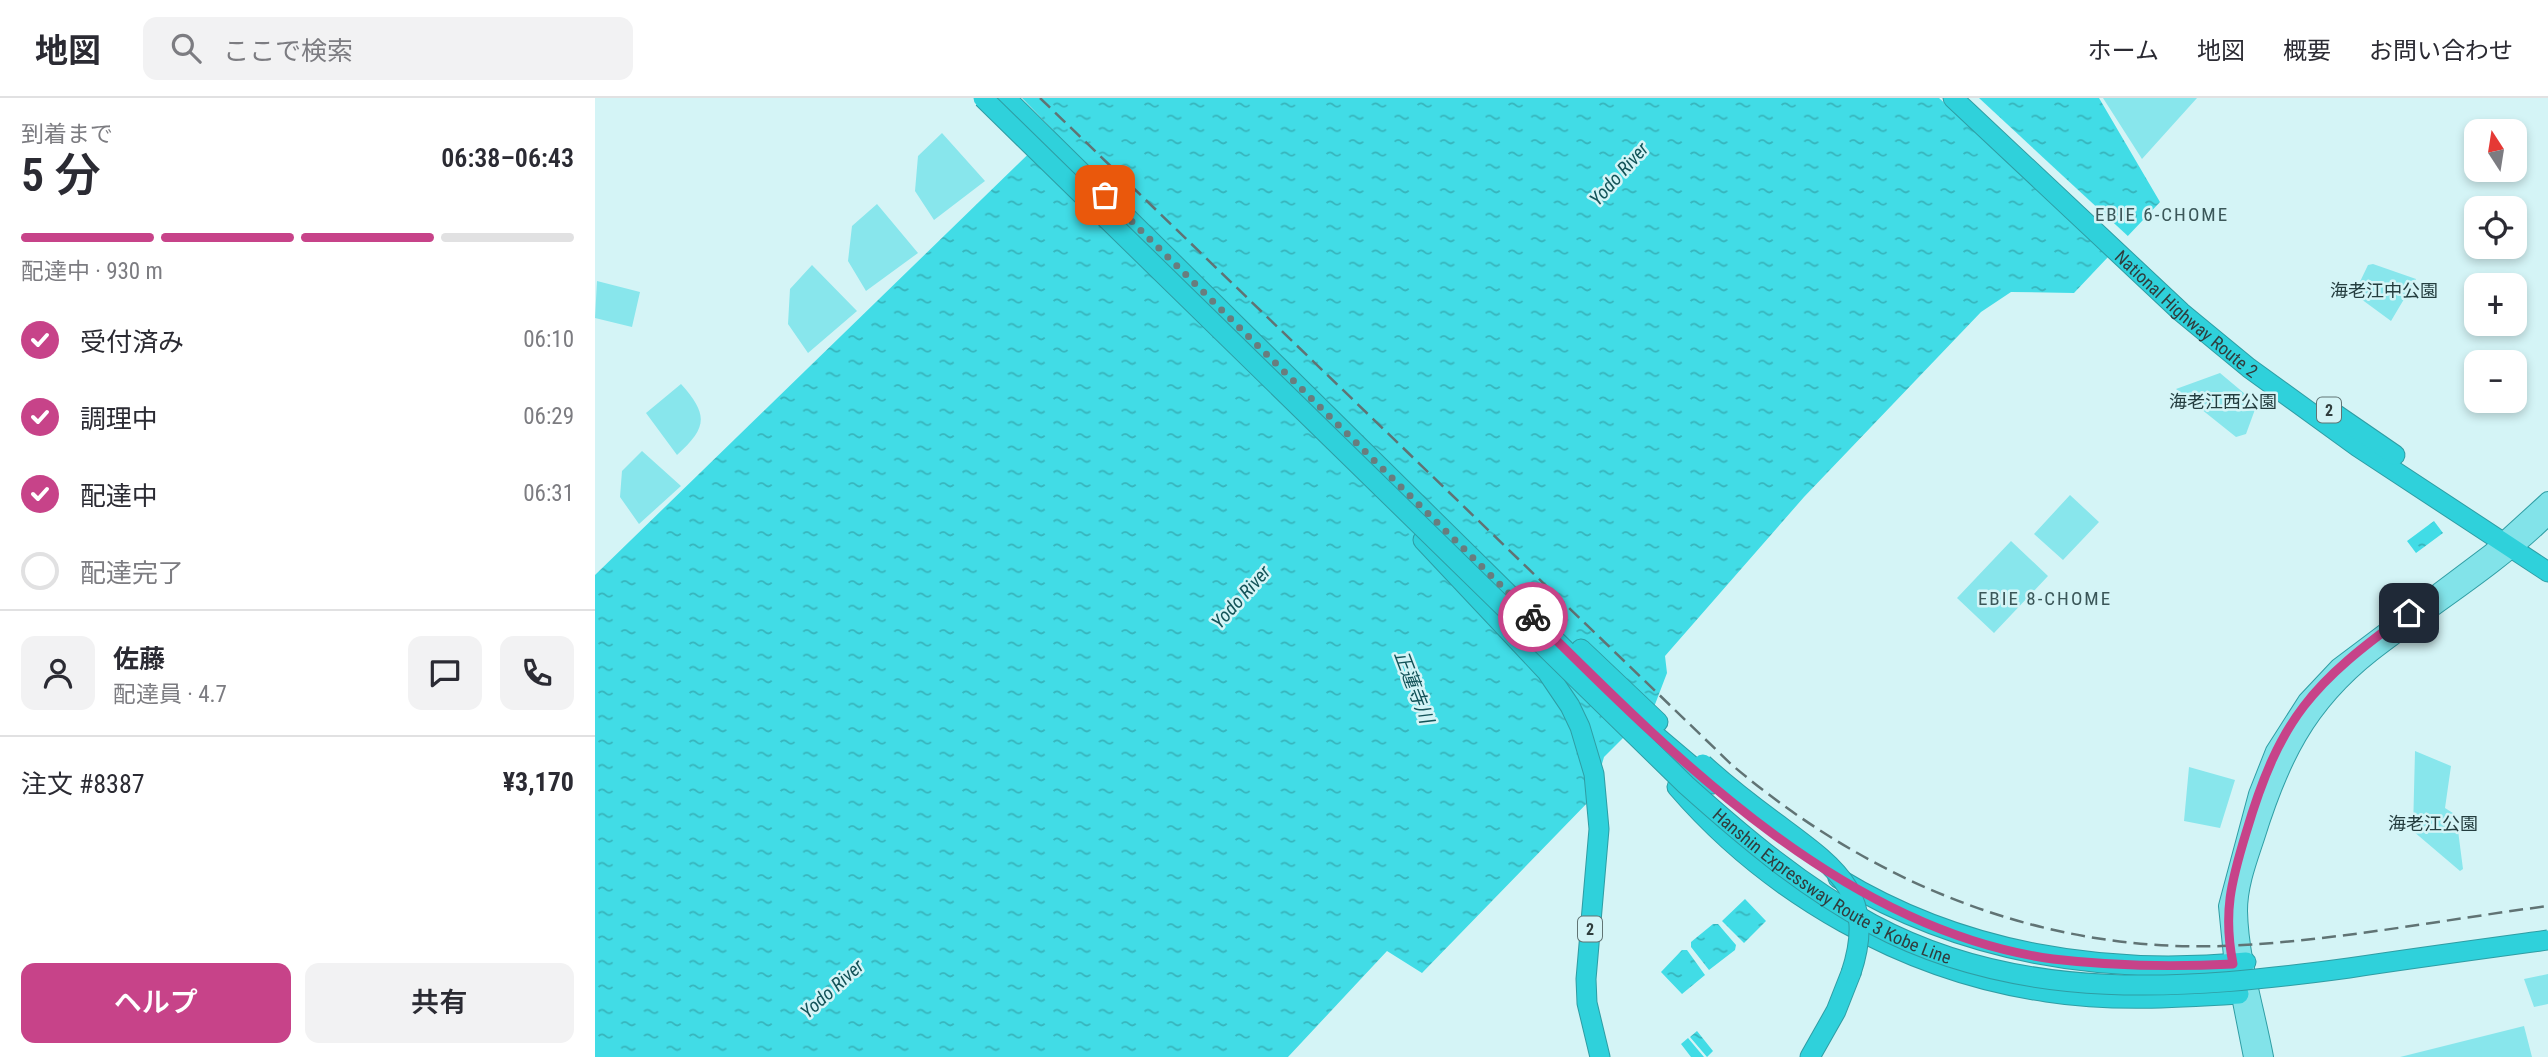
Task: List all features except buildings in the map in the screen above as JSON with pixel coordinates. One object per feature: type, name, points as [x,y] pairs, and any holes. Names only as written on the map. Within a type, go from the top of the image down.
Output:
[{"type":"highway","name":"Hanshin Expressway Route 3 Kobe Line","points":[[983,98],[1391,498],[1622,715],[1743,835],[1830,900],[1923,947],[2001,971],[2083,985],[2197,985],[2273,978],[2548,940]]},
{"type":"highway","name":"Hanshin Expressway Route 3 Kobe Line","points":[[1006,98],[1506,590],[1622,715],[1747,824],[1818,878],[1903,927],[2003,960],[2084,974],[2199,973],[2283,965],[2548,929]]},
{"type":"highway","name":"National Highway Route 2","points":[[1953,98],[2136,260],[2256,358],[2513,542],[2548,572]]},
{"type":"highway","name":"National Highway Route 2","points":[[1967,98],[2136,260]]},
{"type":"highway","name":"2","points":[[1391,498],[1420,537],[1547,672],[1570,706],[1580,727],[1594,774],[1599,830],[1586,979],[1587,1003],[1600,1057]]},
{"type":"highway","name":"National Highway Route 2","points":[[2513,542],[2548,556]]},
{"type":"highway","points":[[1506,590],[1604,668],[1703,764],[1825,860],[1845,882],[1859,913],[1859,944],[1836,1011],[1810,1057]]},
{"type":"highway","points":[[1622,715],[1767,828],[1877,900],[1969,939],[2052,959],[2107,963],[2240,963]]},
{"type":"highway","points":[[1622,715],[1681,792],[1737,846],[1786,884],[1861,932],[1922,960],[1999,984],[2077,996],[2186,998],[2239,994]]},
{"type":"main road","points":[[2513,542],[2548,500]]},
{"type":"main road","points":[[2265,1057],[2227,917],[2231,884],[2261,782],[2294,717],[2321,684],[2354,653],[2548,517]]},
{"type":"main road","points":[[2240,963],[2239,994],[2252,1057]]},
{"type":"green space","points":[[2103,98],[2197,98],[2142,159]]},
{"type":"green space","points":[[942,133],[985,181],[934,220],[915,191],[918,156]]},
{"type":"green space","points":[[877,204],[918,253],[866,291],[848,261],[852,226]]},
{"type":"green space","name":"海老江中公園","points":[[2373,264],[2416,279],[2391,321],[2357,296],[2356,290],[2368,265]]},
{"type":"green space","points":[[812,265],[857,311],[808,353],[788,324],[790,289]]},
{"type":"green space","points":[[597,281],[640,292],[632,327],[595,318]]},
{"type":"green space","name":"海老江西公園","points":[[2220,373],[2257,404],[2246,434],[2236,437],[2176,389]]},
{"type":"green space","points":[[681,384],[696,404],[701,421],[694,437],[677,455],[646,413]]},
{"type":"green space","points":[[642,451],[681,486],[639,524],[620,497],[622,471]]},
{"type":"green space","points":[[2070,495],[2099,522],[2063,560],[2034,534]]},
{"type":"green space","points":[[2011,541],[2048,576],[1994,633],[1957,598]]},
{"type":"green space","name":"海老江公園","points":[[2415,751],[2451,766],[2445,808],[2456,815],[2463,869],[2460,871],[2413,831]]},
{"type":"green space","points":[[2189,767],[2235,780],[2220,828],[2184,821]]},
{"type":"green space","points":[[2548,974],[2548,1004],[2534,1007],[2524,979]]},
{"type":"green space","points":[[2524,1026],[2532,1057],[2400,1057]]},
{"type":"water","points":[[1022,98],[2099,98],[2160,202],[2074,293],[2011,292],[1981,312],[1804,497],[1665,656],[1667,673],[1654,707],[1604,757],[1592,798],[1422,973],[1387,951],[1288,1057],[595,1057],[595,575],[1053,130]]},
{"type":"water","points":[[2434,521],[2443,533],[2416,553],[2407,541]]},
{"type":"water","points":[[1745,899],[1766,921],[1744,943],[1722,921]]},
{"type":"water","points":[[1713,924],[1718,924],[1736,945],[1735,950],[1709,970],[1691,947],[1691,942]]},
{"type":"water","points":[[1682,950],[1687,950],[1705,975],[1682,994],[1661,972]]},
{"type":"water","points":[[1697,1031],[1713,1051],[1707,1057],[1690,1037]]},
{"type":"water","points":[[1688,1038],[1704,1057],[1691,1057],[1681,1044]]},
{"type":"pier","points":[[1939,98],[1979,98],[2130,238],[2112,258]]},
{"type":"railway","points":[[1040,98],[1732,765],[1785,807],[1841,843],[1899,875],[1960,902],[2023,922],[2088,937],[2154,945],[2222,946],[2304,940],[2548,906]]},
{"type":"way so far","points":[[1105,195],[1533,617]]},
{"type":"district","name":"EBIE 6-CHOME","points":[[2162,214]]},
{"type":"district","name":"EBIE 8-CHOME","points":[[2045,598]]},
{"type":"route","points":[[1533,617],[1628,712],[1736,804],[1818,864],[1877,900],[1969,939],[2052,959],[2192,965],[2233,964],[2228,932],[2228,895],[2261,782],[2274,751],[2294,717],[2338,667],[2409,613]]},
{"type":"water label","name":"Yodo River","points":[[1619,174]]},
{"type":"water label","name":"Yodo River","points":[[1241,597]]},
{"type":"water label","name":"正蓮寺川","points":[[1414,687]]},
{"type":"water label","name":"Yodo River","points":[[832,989]]}]
